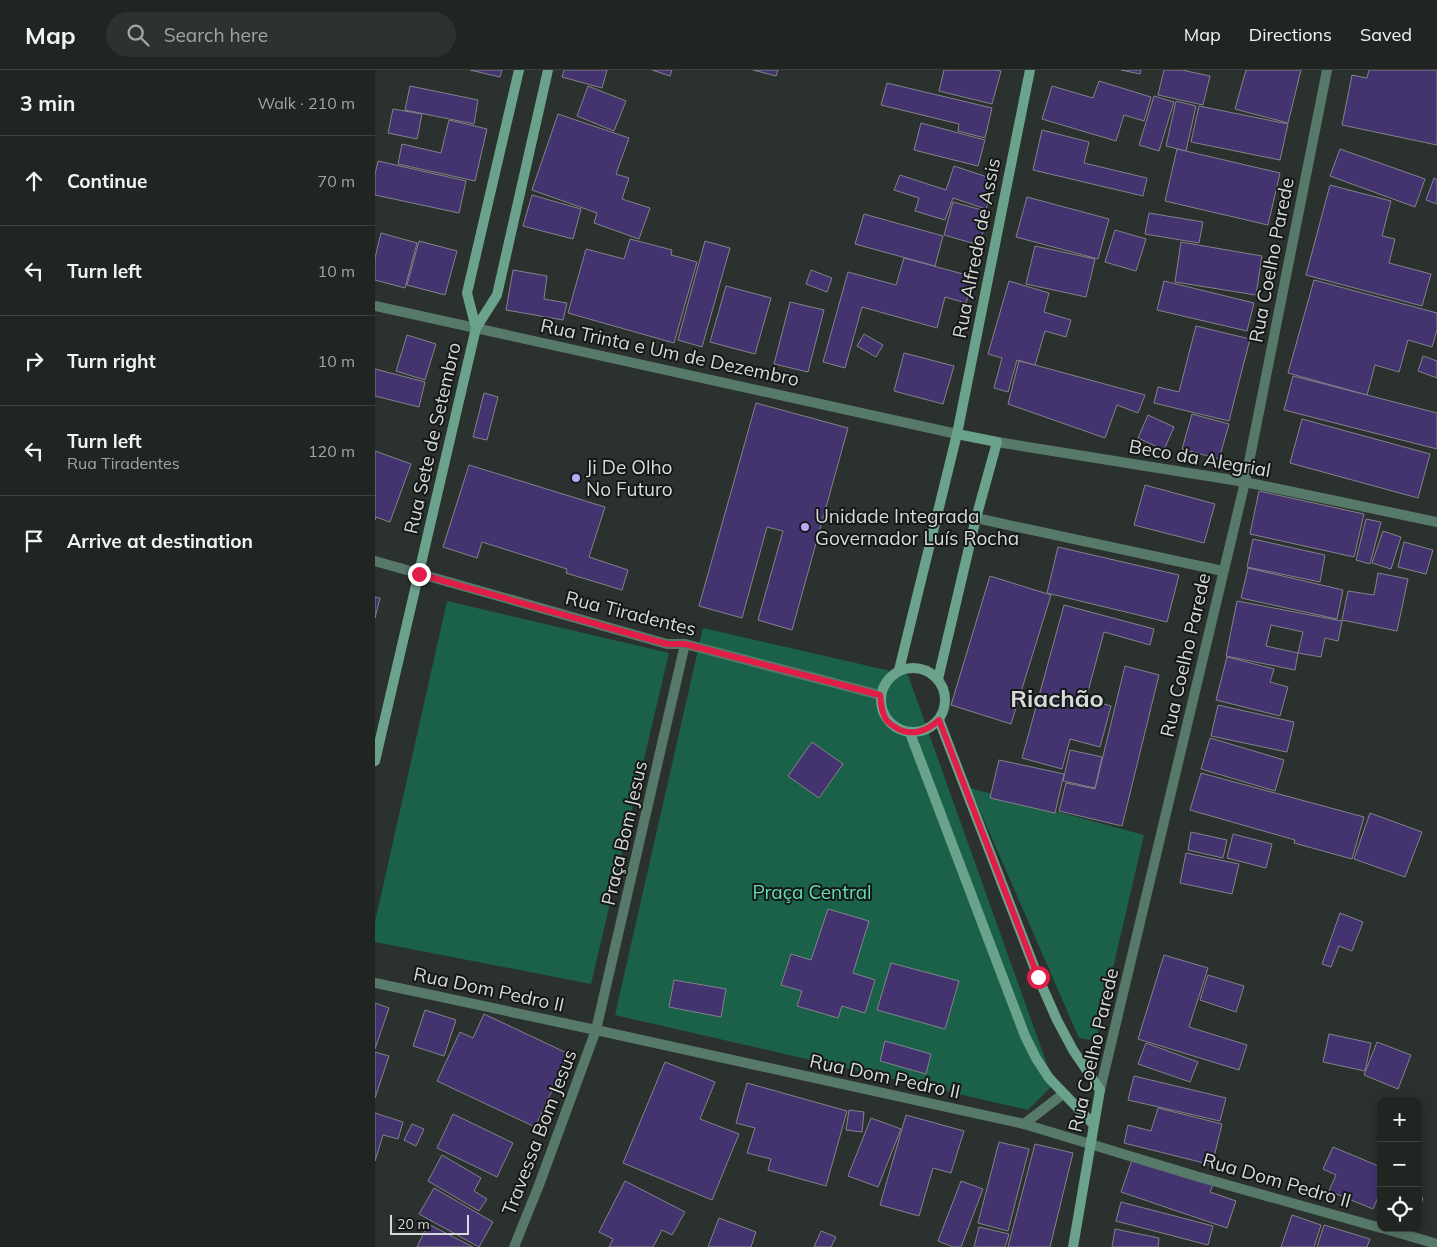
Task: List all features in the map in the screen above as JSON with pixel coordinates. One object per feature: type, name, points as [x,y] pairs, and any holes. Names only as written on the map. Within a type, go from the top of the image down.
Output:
[{"type":"street","name":"Rua Sete de Setembro","points":[[476,328],[467,293],[519,70]]},
{"type":"street","name":"Rua Sete de Setembro","points":[[375,761],[476,328],[497,295],[548,70]]},
{"type":"street","name":"Rua Alfredo de Assis","points":[[899,670],[957,434],[1030,70]]},
{"type":"street","name":"Rua Coelho Parede","points":[[1073,1247],[1100,1090],[1245,482],[1327,70]]},
{"type":"street","name":"Rua Trinta e Um de Dezembro","points":[[375,306],[957,434]]},
{"type":"street","name":"Beco da Alegrial","points":[[957,434],[1245,482],[1437,522]]},
{"type":"street","points":[[939,679],[976,518],[997,442]]},
{"type":"street","points":[[976,518],[1223,571]]},
{"type":"street","name":"Rua Tiradentes","points":[[375,561],[667,644],[685,644],[880,695]]},
{"type":"street","name":"Praça Bom Jesus","points":[[596,1030],[685,644]]},
{"type":"street","points":[[909,667],[920,668],[930,672],[939,679],[945,700],[939,720],[931,727],[921,732],[910,733],[900,730],[884,716],[880,695],[890,676],[899,670],[909,667]]},
{"type":"street","points":[[939,720],[1057,1020],[1073,1050],[1100,1090]]},
{"type":"street","points":[[910,733],[1025,1036],[1045,1071],[1063,1094],[1093,1124]]},
{"type":"street","name":"Rua Dom Pedro II","points":[[375,983],[1024,1124],[1199,1177],[1377,1227]]},
{"type":"street","name":"Travessa Bom Jesus","points":[[514,1247],[596,1030]]},
{"type":"street","points":[[1024,1124],[1063,1094]]},
{"type":"street","name":"Rua Dom Pedro II","points":[[1396,1232],[1437,1244]]},
{"type":"green space","points":[[447,601],[669,653],[591,984],[375,942],[375,922]]},
{"type":"green space","name":"Praça Central","points":[[703,628],[908,675],[1054,1084],[1028,1110],[615,1015]]},
{"type":"green space","points":[[970,788],[1144,835],[1096,1041],[1079,1038]]},
{"type":"building","points":[[470,70],[502,70],[500,77]]},
{"type":"building","points":[[564,70],[607,70],[602,88],[562,77]]},
{"type":"building","points":[[652,70],[672,70],[670,76]]},
{"type":"building","points":[[753,70],[778,70],[776,76]]},
{"type":"building","points":[[944,70],[1001,71],[992,104],[939,91]]},
{"type":"building","points":[[1121,70],[1141,70],[1140,74]]},
{"type":"building","points":[[1164,70],[1182,70],[1210,76],[1203,105],[1158,95]]},
{"type":"building","points":[[1246,70],[1301,70],[1288,123],[1235,109]]},
{"type":"building","points":[[1369,70],[1437,70],[1437,145],[1342,125],[1352,75],[1367,78]]},
{"type":"building","points":[[1099,81],[1151,97],[1144,121],[1124,115],[1116,141],[1042,119],[1052,86],[1093,98]]},
{"type":"building","points":[[887,83],[992,108],[985,138],[958,131],[959,124],[881,105]]},
{"type":"building","points":[[410,86],[478,100],[474,124],[405,110]]},
{"type":"building","points":[[588,86],[626,101],[614,131],[577,116]]},
{"type":"building","points":[[1154,96],[1174,102],[1159,151],[1139,145]]},
{"type":"building","points":[[1176,101],[1196,106],[1186,151],[1166,146]]},
{"type":"building","points":[[1199,106],[1288,124],[1280,160],[1191,142]]},
{"type":"building","points":[[393,109],[422,114],[417,139],[388,133]]},
{"type":"building","points":[[558,114],[629,138],[616,174],[629,178],[622,199],[650,208],[639,239],[594,223],[597,213],[532,190]]},
{"type":"building","points":[[449,120],[487,129],[475,181],[398,164],[402,144],[441,153]]},
{"type":"building","points":[[921,123],[985,140],[978,166],[914,150]]},
{"type":"building","points":[[1042,130],[1089,142],[1084,163],[1147,178],[1143,196],[1033,170]]},
{"type":"building","points":[[1177,149],[1280,173],[1268,225],[1165,201]]},
{"type":"building","points":[[1340,149],[1425,179],[1415,207],[1330,176]]},
{"type":"building","points":[[378,161],[466,181],[459,213],[375,195],[375,174]]},
{"type":"building","points":[[954,166],[996,180],[986,209],[953,198],[945,220],[915,211],[919,198],[894,190],[900,175],[946,190]]},
{"type":"building","points":[[1434,178],[1437,180],[1437,204],[1426,200]]},
{"type":"building","points":[[1330,185],[1391,201],[1382,236],[1395,239],[1389,263],[1431,274],[1422,306],[1306,275]]},
{"type":"building","points":[[532,195],[581,209],[573,239],[523,226]]},
{"type":"building","points":[[1027,197],[1109,219],[1098,259],[1016,237]]},
{"type":"building","points":[[953,202],[989,212],[979,245],[944,235]]},
{"type":"building","points":[[1149,213],[1203,222],[1199,243],[1145,234]]},
{"type":"building","points":[[864,214],[943,236],[935,266],[855,244]]},
{"type":"building","points":[[1115,230],[1146,239],[1136,271],[1105,262]]},
{"type":"building","points":[[381,233],[417,243],[405,288],[375,280],[375,258]]},
{"type":"building","points":[[630,239],[672,250],[671,255],[697,262],[674,343],[568,313],[586,249],[624,259]]},
{"type":"building","points":[[419,241],[457,251],[445,295],[407,285]]},
{"type":"building","points":[[705,241],[730,248],[702,347],[678,340]]},
{"type":"building","points":[[1181,242],[1262,256],[1256,295],[1175,282]]},
{"type":"building","points":[[1035,246],[1095,259],[1086,297],[1026,284]]},
{"type":"building","points":[[904,258],[974,277],[966,303],[945,297],[937,328],[862,307],[845,368],[823,362],[848,272],[896,285]]},
{"type":"building","points":[[513,270],[547,276],[544,299],[567,303],[563,320],[506,310]]},
{"type":"building","points":[[811,270],[832,278],[827,292],[806,284]]},
{"type":"building","points":[[1314,280],[1437,313],[1437,330],[1432,347],[1408,340],[1399,372],[1375,365],[1367,395],[1288,373]]},
{"type":"building","points":[[1009,281],[1049,293],[1044,312],[1071,320],[1066,337],[1045,331],[1035,365],[1017,360],[1008,392],[994,388],[1002,358],[988,354]]},
{"type":"building","points":[[1164,281],[1254,303],[1247,331],[1157,310]]},
{"type":"building","points":[[726,286],[771,298],[755,354],[710,342]]},
{"type":"building","points":[[790,302],[824,310],[808,372],[774,364]]},
{"type":"building","points":[[1196,326],[1250,339],[1229,421],[1154,403],[1158,387],[1179,392]]},
{"type":"building","points":[[864,334],[883,345],[876,357],[857,346]]},
{"type":"building","points":[[407,335],[436,344],[425,380],[396,371]]},
{"type":"building","points":[[904,353],[954,366],[943,404],[894,391]]},
{"type":"building","points":[[1423,356],[1437,361],[1437,378],[1418,371]]},
{"type":"building","points":[[1019,361],[1145,395],[1138,413],[1117,405],[1105,438],[1008,404]]},
{"type":"building","points":[[375,369],[425,382],[419,407],[375,396]]},
{"type":"building","points":[[1293,376],[1437,413],[1437,449],[1284,410]]},
{"type":"building","points":[[484,393],[498,397],[487,440],[473,437]]},
{"type":"building","points":[[756,403],[848,428],[792,630],[758,620],[783,531],[767,527],[742,618],[699,606]]},
{"type":"building","points":[[1192,414],[1229,424],[1219,459],[1182,449]]},
{"type":"building","points":[[1148,415],[1174,427],[1164,450],[1138,438]]},
{"type":"building","points":[[1302,419],[1430,454],[1418,498],[1290,463]]},
{"type":"building","points":[[375,451],[411,464],[390,522],[376,517],[375,520]]},
{"type":"building","points":[[469,465],[605,507],[589,557],[628,570],[622,590],[566,573],[567,569],[482,542],[477,558],[443,547]]},
{"type":"building","points":[[1145,485],[1215,504],[1204,543],[1134,525]]},
{"type":"building","points":[[1259,491],[1364,514],[1354,557],[1250,534]]},
{"type":"building","points":[[1366,519],[1381,522],[1370,564],[1356,560]]},
{"type":"building","points":[[1383,531],[1401,537],[1391,569],[1372,563]]},
{"type":"building","points":[[1253,539],[1325,555],[1320,582],[1247,567]]},
{"type":"building","points":[[1404,542],[1433,550],[1426,574],[1398,567]]},
{"type":"building","points":[[1058,547],[1179,575],[1167,622],[1047,593]]},
{"type":"building","points":[[1248,568],[1343,590],[1337,619],[1241,598]]},
{"type":"building","points":[[1378,573],[1408,579],[1397,631],[1342,620],[1348,591],[1374,595]]},
{"type":"building","points":[[990,576],[1051,595],[1011,724],[951,705]]},
{"type":"building","points":[[375,597],[380,598],[375,618]]},
{"type":"building","points":[[1237,601],[1342,621],[1338,641],[1325,638],[1321,657],[1298,653],[1295,670],[1226,656]],"holes":[[[1271,625],[1303,632],[1298,653],[1266,646]]]},
{"type":"building","points":[[1064,605],[1154,629],[1150,645],[1104,632],[1086,699],[1111,706],[1100,747],[1070,739],[1062,769],[1022,758]]},
{"type":"building","points":[[1227,657],[1274,669],[1270,682],[1288,687],[1280,716],[1216,700]]},
{"type":"building","points":[[1125,666],[1159,675],[1122,826],[1059,811],[1066,783],[1095,789]]},
{"type":"building","points":[[1218,705],[1294,722],[1287,752],[1211,736]]},
{"type":"building","points":[[1210,738],[1284,760],[1275,791],[1201,769]]},
{"type":"building","points":[[812,742],[843,764],[819,798],[788,776]]},
{"type":"building","points":[[1070,750],[1102,757],[1095,788],[1063,781]]},
{"type":"building","points":[[999,760],[1064,774],[1055,813],[990,798]]},
{"type":"building","points":[[1201,773],[1364,817],[1352,859],[1294,843],[1295,840],[1190,810]]},
{"type":"building","points":[[1370,813],[1422,832],[1405,877],[1354,859]]},
{"type":"building","points":[[1191,832],[1227,840],[1223,858],[1188,850]]},
{"type":"building","points":[[1233,834],[1272,844],[1266,868],[1227,858]]},
{"type":"building","points":[[1186,853],[1239,864],[1232,894],[1180,883]]},
{"type":"building","points":[[828,909],[869,921],[853,973],[875,980],[865,1013],[842,1006],[838,1018],[797,1006],[802,991],[781,985],[791,954],[811,960]]},
{"type":"building","points":[[1340,913],[1363,922],[1352,951],[1339,946],[1331,967],[1322,964]]},
{"type":"building","points":[[1164,955],[1208,968],[1189,1027],[1247,1045],[1239,1070],[1138,1039]]},
{"type":"building","points":[[891,963],[959,981],[945,1029],[877,1010]]},
{"type":"building","points":[[1208,975],[1244,986],[1236,1012],[1200,1000]]},
{"type":"building","points":[[674,980],[726,989],[721,1017],[669,1007]]},
{"type":"building","points":[[375,1003],[389,1008],[375,1049]]},
{"type":"building","points":[[425,1010],[456,1020],[444,1056],[413,1046]]},
{"type":"building","points":[[484,1014],[569,1054],[535,1127],[437,1081],[460,1032],[473,1038]]},
{"type":"building","points":[[1329,1034],[1371,1043],[1365,1071],[1323,1062]]},
{"type":"building","points":[[885,1041],[931,1054],[926,1074],[880,1061]]},
{"type":"building","points":[[1377,1042],[1411,1055],[1398,1089],[1364,1075]]},
{"type":"building","points":[[1146,1043],[1198,1062],[1190,1082],[1138,1064]]},
{"type":"building","points":[[375,1052],[389,1056],[375,1098]]},
{"type":"building","points":[[665,1062],[715,1082],[700,1119],[739,1134],[712,1200],[623,1163]]},
{"type":"building","points":[[1134,1076],[1226,1098],[1220,1121],[1128,1100]]},
{"type":"building","points":[[747,1083],[847,1111],[826,1186],[768,1170],[771,1159],[747,1153],[755,1128],[736,1123]]},
{"type":"building","points":[[1158,1108],[1222,1124],[1212,1165],[1124,1143],[1128,1125],[1151,1131]]},
{"type":"building","points":[[849,1110],[864,1112],[862,1132],[846,1130]]},
{"type":"building","points":[[375,1113],[403,1122],[398,1139],[383,1135],[375,1161]]},
{"type":"building","points":[[453,1114],[513,1143],[497,1177],[437,1148]]},
{"type":"building","points":[[906,1115],[964,1131],[951,1173],[933,1168],[919,1216],[880,1205]]},
{"type":"building","points":[[871,1118],[901,1129],[878,1187],[848,1176]]},
{"type":"building","points":[[412,1124],[424,1129],[416,1146],[404,1140]]},
{"type":"building","points":[[999,1142],[1029,1149],[1008,1231],[978,1223]]},
{"type":"building","points":[[1035,1144],[1073,1153],[1050,1247],[1008,1247]]},
{"type":"building","points":[[1333,1147],[1377,1165],[1377,1200],[1373,1209],[1329,1191],[1336,1175],[1323,1169]]},
{"type":"building","points":[[442,1155],[481,1178],[474,1191],[487,1199],[479,1211],[428,1181]]},
{"type":"building","points":[[1133,1157],[1213,1184],[1210,1192],[1236,1201],[1227,1228],[1121,1192]]},
{"type":"building","points":[[625,1181],[685,1212],[672,1235],[662,1230],[653,1247],[609,1247],[613,1239],[599,1232]]},
{"type":"building","points":[[961,1181],[983,1189],[961,1247],[953,1247],[938,1241]]},
{"type":"building","points":[[434,1188],[493,1222],[479,1247],[419,1214]]},
{"type":"building","points":[[1121,1202],[1213,1226],[1208,1245],[1116,1221]]},
{"type":"building","points":[[1292,1215],[1321,1225],[1314,1247],[1281,1247]]},
{"type":"building","points":[[719,1218],[756,1232],[751,1247],[708,1247]]},
{"type":"building","points":[[428,1224],[473,1247],[417,1247]]},
{"type":"building","points":[[1324,1225],[1370,1239],[1367,1247],[1317,1247]]},
{"type":"building","points":[[979,1227],[1009,1234],[1005,1247],[974,1247]]},
{"type":"building","points":[[1115,1229],[1159,1238],[1158,1247],[1112,1247]]},
{"type":"building","points":[[821,1231],[836,1237],[831,1247],[814,1247]]},
{"type":"place","name":"Ji De Olho No Futuro","points":[[576,478]]},
{"type":"place","name":"Unidade Integrada Governador Luís Rocha","points":[[805,527]]},
{"type":"district","name":"Riachão","points":[[1057,698]]},
{"type":"route","points":[[419,574],[667,644],[685,644],[880,695],[884,716],[900,730],[910,733],[921,732],[939,720],[1038,977]]}]
